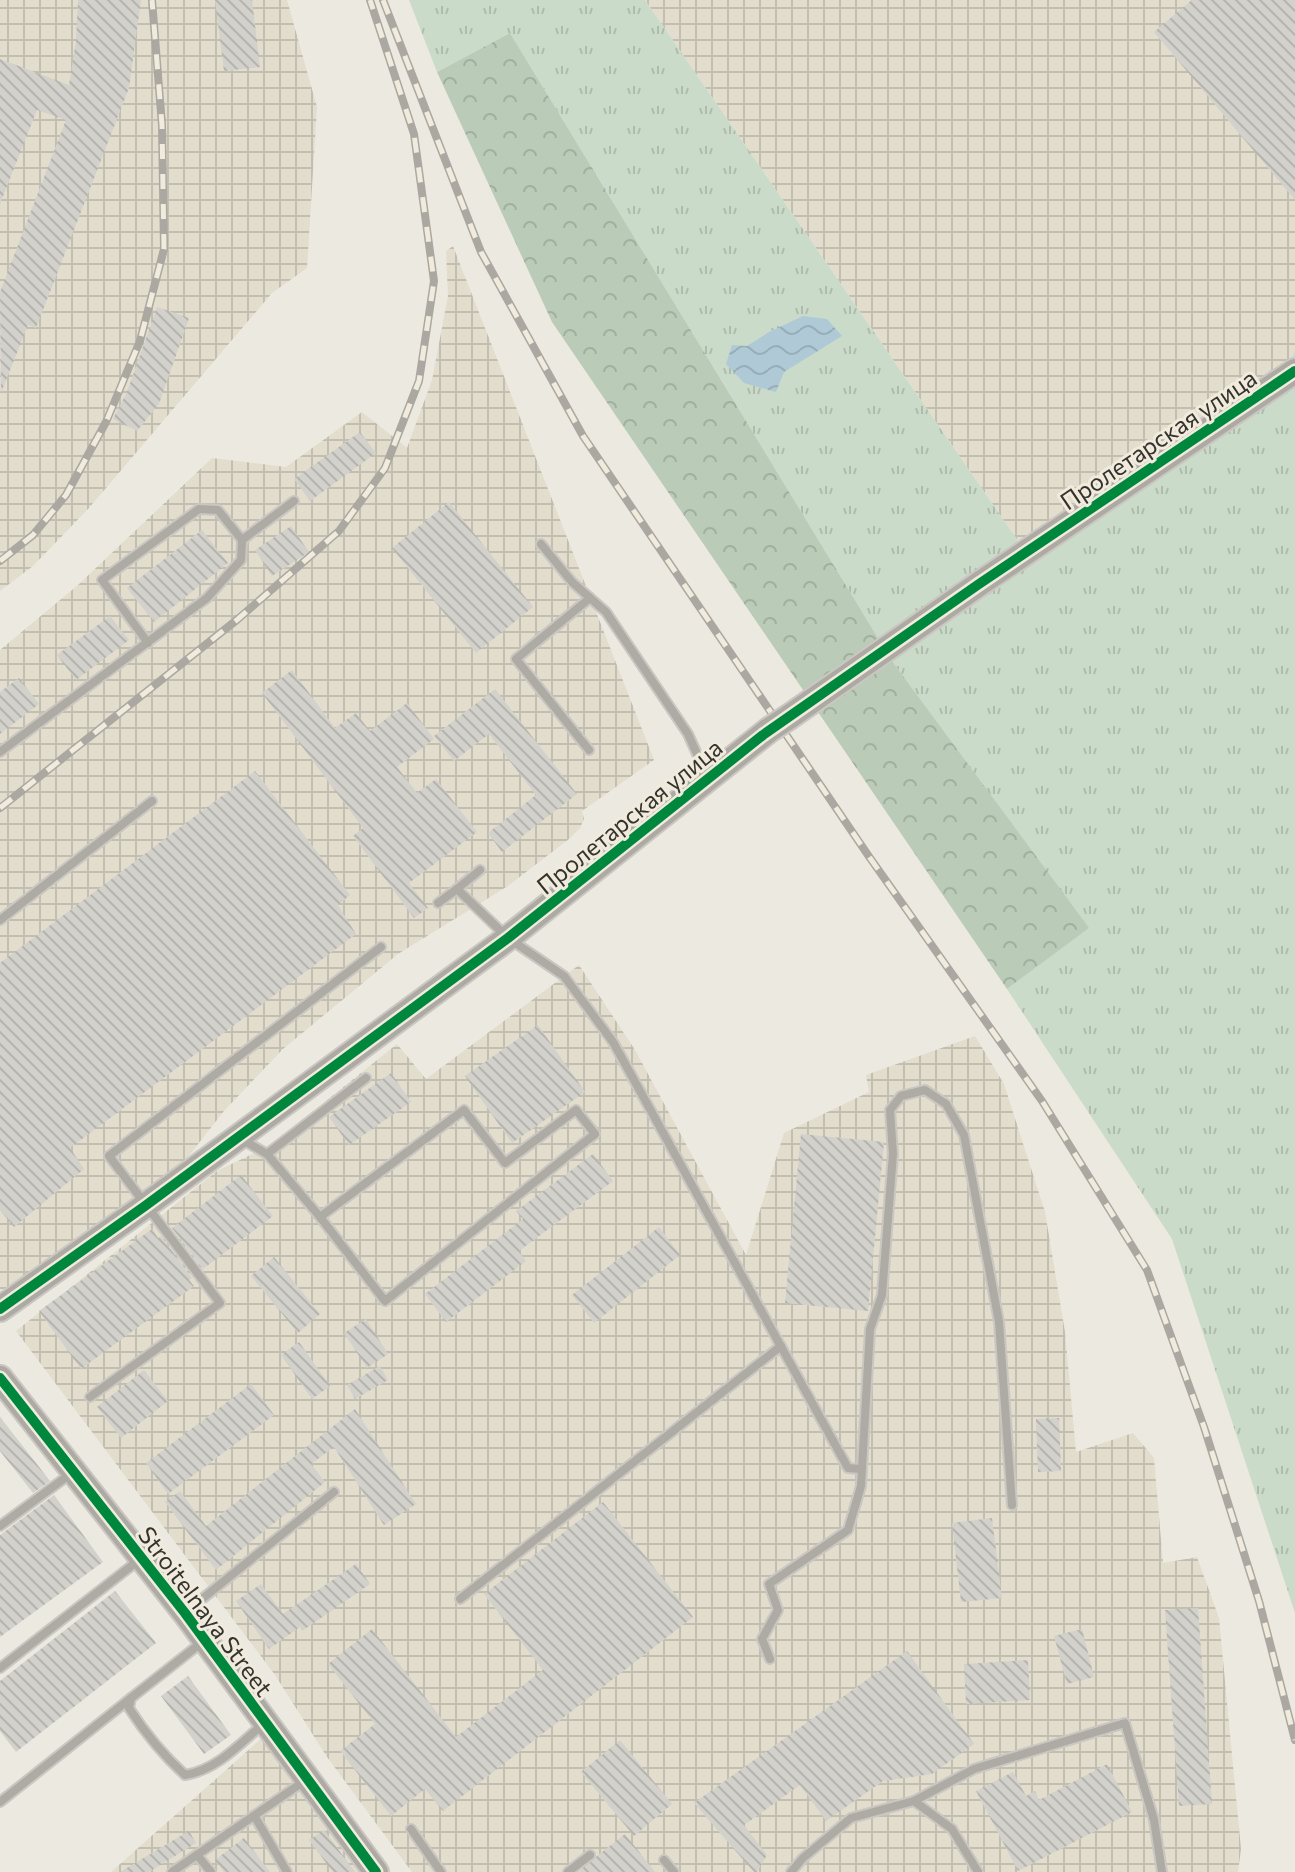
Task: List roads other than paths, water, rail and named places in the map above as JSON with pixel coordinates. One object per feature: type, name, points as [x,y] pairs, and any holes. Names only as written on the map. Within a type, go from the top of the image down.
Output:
[{"type":"street","name":"Пролетарская улица","points":[[2,1302],[145,1206],[508,938],[779,723],[1295,371]]},
{"type":"street","name":"Stroitelnaya Street","points":[[0,1378],[185,1613],[376,1872]]},
{"type":"lane","points":[[242,540],[294,501]]},
{"type":"lane","points":[[0,752],[148,643],[207,598],[241,560],[242,540],[218,510],[199,509],[102,580],[148,643]]},
{"type":"lane","points":[[541,544],[572,582],[606,612],[688,734],[708,778]]},
{"type":"lane","points":[[589,750],[516,659],[590,598]]},
{"type":"lane","points":[[0,920],[152,801]]},
{"type":"lane","points":[[438,903],[480,870]]},
{"type":"lane","points":[[457,889],[508,938],[564,976],[613,1042],[848,1468],[860,1469]]},
{"type":"lane","points":[[90,1397],[220,1303],[109,1156],[381,947]]},
{"type":"lane","points":[[267,1154],[366,1078]]},
{"type":"lane","points":[[770,1659],[762,1639],[778,1610],[769,1584],[848,1530],[861,1486],[870,1329],[882,1295],[893,1154],[890,1110],[901,1096],[925,1090],[946,1104],[964,1135],[999,1322],[1012,1505]]},
{"type":"lane","points":[[236,1137],[267,1154],[385,1301],[595,1134],[576,1110],[505,1163],[464,1110],[320,1217]]},
{"type":"lane","points":[[460,1599],[781,1346]]},
{"type":"lane","points":[[0,1526],[74,1472]]},
{"type":"lane","points":[[185,1613],[334,1492]]},
{"type":"lane","points":[[0,1668],[139,1559]]},
{"type":"lane","points":[[0,1802],[201,1643]]},
{"type":"lane","points":[[131,1698],[129,1708],[142,1728],[165,1757],[185,1775],[201,1773],[218,1762],[262,1724]]},
{"type":"lane","points":[[791,1872],[851,1818],[914,1801],[974,1769],[1125,1723],[1154,1820],[1162,1872]]},
{"type":"lane","points":[[172,1872],[307,1779]]},
{"type":"lane","points":[[914,1801],[952,1829],[978,1872]]},
{"type":"lane","points":[[255,1817],[287,1872]]},
{"type":"lane","points":[[411,1829],[441,1872]]},
{"type":"lane","points":[[197,1855],[211,1872]]},
{"type":"lane","points":[[568,1872],[590,1855]]},
{"type":"lane","points":[[664,1860],[674,1872]]},
{"type":"water","points":[[803,316],[827,319],[842,336],[784,372],[776,392],[744,383],[726,364],[732,345],[747,346]]},
{"type":"railway","points":[[0,561],[33,535],[66,495],[106,422],[140,341],[164,249],[162,125],[152,0]]},
{"type":"railway","points":[[0,808],[238,619],[339,531],[385,468],[419,381],[434,281],[414,134],[370,0]]},
{"type":"railway","points":[[383,0],[481,252],[583,436],[870,858],[1042,1101],[1147,1270],[1204,1427],[1259,1601],[1295,1740]]}]
